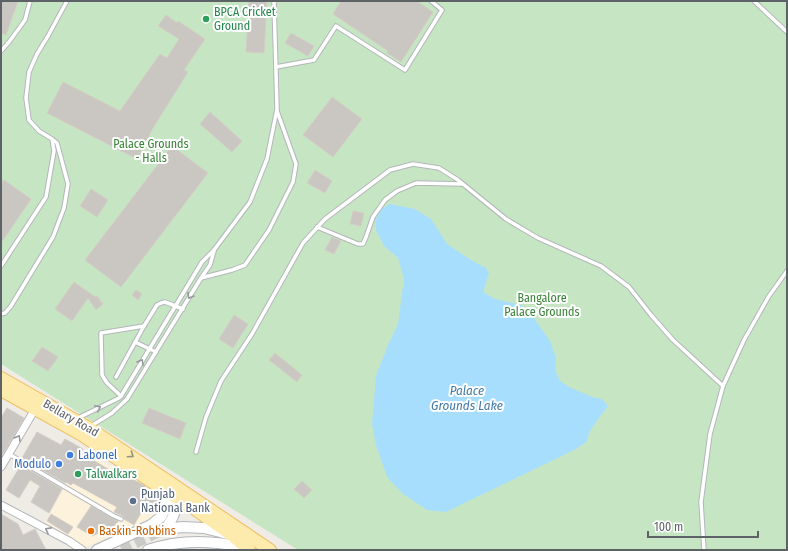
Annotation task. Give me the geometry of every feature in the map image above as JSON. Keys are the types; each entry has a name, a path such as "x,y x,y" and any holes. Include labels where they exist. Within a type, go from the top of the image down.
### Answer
{"main road":[{"name":"Bellary Road","path":"1,378 89,428 266,547"},
{"name":"Bellary Road","path":"1,390 82,435 168,493 196,509 232,535 248,549"},
{"path":"168,493 175,506 169,525 165,529 183,527 204,528 232,535 266,547"},
{"path":"97,550 151,525 161,517 165,509 168,493"},
{"path":"148,550 160,546 195,541 214,546 226,544 248,549"}],"street":[{"path":"1,467 35,409"},
{"path":"1,505 69,541 82,550"}],"lane":[{"path":"1,51 25,20 30,1"},
{"path":"1,314 5,313 11,306 53,237 64,208 68,184 57,144 29,120 26,98 29,72 36,54 48,36 67,1"},
{"path":"75,420 80,416 121,396 202,262 214,250 250,202 267,159 277,110 274,1"},
{"path":"276,66 314,60 336,26 405,70 442,10 431,1"},
{"path":"754,1 787,32"},
{"path":"201,278 245,265 269,230 293,182 296,164 277,110"},
{"path":"1,266 46,197 54,151 52,139"},
{"path":"196,452 206,417 221,382 252,334 303,243 325,219 390,170 413,164 439,168 463,184 506,219 538,238 601,266 629,287 673,340 723,386"},
{"path":"317,227 358,244 363,244 373,217 385,200 397,191 416,183 463,184"},
{"path":"89,428 112,413 127,400 210,265 214,250"},
{"path":"704,550 701,502 710,434 723,386 744,340 769,296 787,271"},
{"path":"116,376 157,305 165,302 183,309"},
{"path":"121,396 107,383 102,375 101,333 144,326"},
{"path":"135,342 156,352"},
{"path":"9,454 122,519"}],"shaded area":[{"path":"85,452 153,489 165,498 164,504 156,516 86,547 45,522"}],"green space":[{"name":"Bangalore Palace Grounds","path":"1,1 787,1 787,550 298,550 1,364"}],"water":[{"name":"Palace Grounds Lake","path":"390,204 415,209 431,219 447,244 486,268 489,273 483,292 495,299 521,305 531,314 550,341 556,358 555,370 560,381 569,387 592,397 602,399 608,406 590,431 586,442 576,449 446,512 427,510 403,494 387,477 376,445 372,424 376,376 398,324 404,279 398,258 384,246 376,230 375,221 381,209"}],"building":[{"path":"1,1 18,1 6,35 1,33"},
{"path":"249,1 267,1 264,53 246,52"},
{"path":"341,1 417,1 433,12 401,62 387,53 388,51 333,14"},
{"path":"166,15 205,39 184,70 188,72 153,128 137,159 47,113 63,82 120,111 160,54 167,58 179,39 158,26"},
{"path":"291,33 314,46 308,56 285,43"},
{"path":"332,97 362,119 333,157 303,135"},
{"path":"210,112 242,141 232,152 200,124"},
{"path":"172,146 208,173 121,287 85,260"},
{"path":"315,170 332,181 325,193 307,183"},
{"path":"4,180 31,199 1,243 1,184"},
{"path":"91,189 108,200 97,217 80,206"},
{"path":"353,211 364,213 361,226 350,224"},
{"path":"332,237 341,241 334,254 325,250"},
{"path":"74,282 95,297 97,296 103,304 96,310 88,298 72,321 55,309"},
{"path":"136,290 142,294 138,300 132,295"},
{"path":"234,315 248,324 233,348 219,339"},
{"path":"42,347 58,357 48,371 32,361"},
{"path":"275,353 302,375 297,382 269,360"},
{"path":"7,408 24,418 1,457 1,418"},
{"path":"149,408 186,423 180,439 142,423"},
{"path":"37,432 61,445 65,439 83,449 81,453 113,472 114,470 145,486 159,496 160,500 157,506 148,501 134,525 124,519 123,516 114,512 117,507 73,483 71,485 66,482 65,483 22,458"},
{"path":"21,465 62,489 49,513 31,502 40,486 30,480 19,498 6,490"},
{"path":"302,481 312,490 304,498 294,489"},
{"path":"91,506 118,521 116,525 92,536 77,527"},
{"path":"1,514 18,524 23,535 35,529 46,550 1,550"},
{"path":"51,514 73,527 68,534 47,521"}],"tunnel":[{"path":"122,550 165,529"}],"place":[{"name":"BPCA Cricket Ground","path":"206,19"},
{"name":"Labonel","path":"70,455"},
{"name":"Modulo","path":"59,464"},
{"name":"Talwalkars","path":"78,474"},
{"name":"Punjab National Bank","path":"133,501"},
{"name":"Baskin-Robbins","path":"91,531"}],"park label":[{"name":"Palace Grounds - Halls","path":"151,151"}]}
